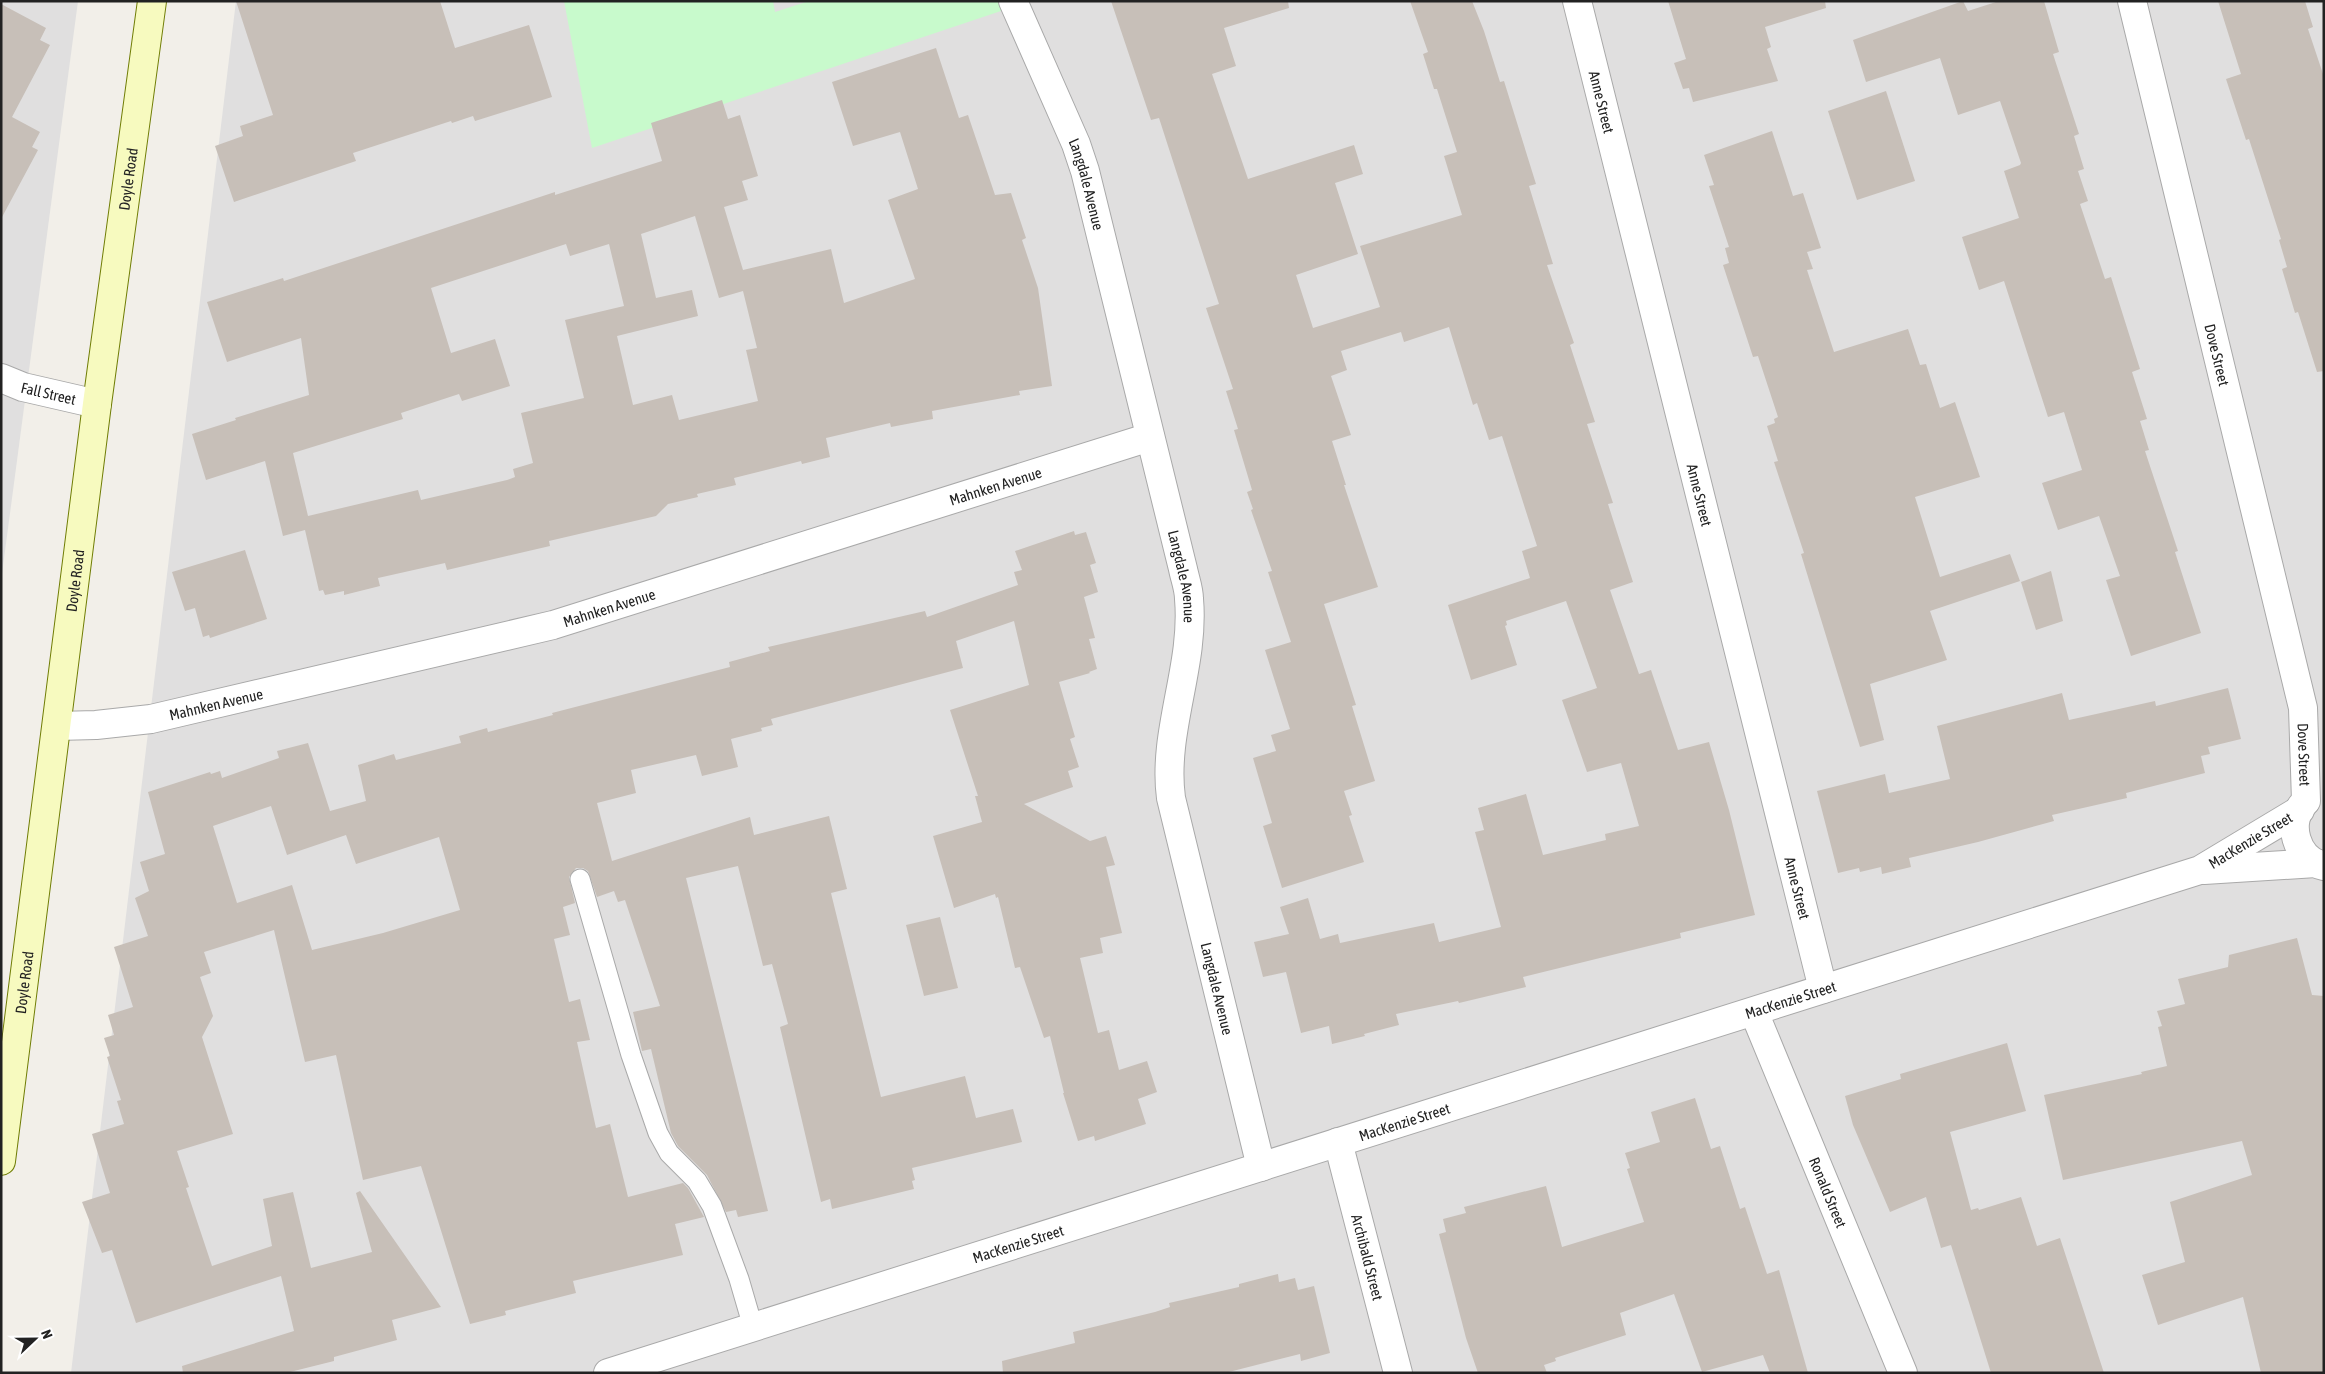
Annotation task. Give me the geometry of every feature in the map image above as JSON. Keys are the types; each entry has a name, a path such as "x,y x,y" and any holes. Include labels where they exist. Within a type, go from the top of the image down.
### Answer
{"street":[{"name":"Doyle Road","path":"1,1161 8,1047 57,726 97,404 152,1"},
{"name":"Langdale Avenue","path":"1013,1 1022,27 1076,144 1085,170 1189,599 1189,631 1168,774 1171,798 1261,1167"},
{"name":"Anne Street","path":"1577,1 1822,989"},
{"name":"Dove Street","path":"2132,1 2303,708 2310,801 2296,819 2295,833 2299,847 2308,858 2322,865"},
{"name":"Fall Street","path":"1,378 23,386 97,404"},
{"name":"Mahnken Avenue","path":"57,726 96,725 151,719 553,625 1150,438"},
{"name":"Dove Street","path":"2303,708 2324,747"},
{"name":"MacKenzie Street","path":"608,1373 2200,870 2310,801"},
{"name":"MacKenzie Street","path":"2200,870 2322,865"},
{"name":"Ronald Street","path":"1754,1012 1903,1373"},
{"name":"Archibald Street","path":"1338,1142 1398,1373"}],"lane":[{"path":"580,879 631,1055 658,1133 669,1153 697,1181 712,1206 739,1279 753,1327"}],"shaded area":[{"path":"1,1 78,1 1,581"},
{"path":"236,1 2324,1 2324,1373 71,1373"}],"green space":[{"path":"564,1 773,1 775,12 809,1 999,1 1001,11 592,148"}],"building":[{"path":"236,1 440,1 455,48 529,25 552,97 475,121 473,116 452,123 451,121 353,153 356,161 234,202 215,146 243,136 240,126 273,115"},
{"path":"1111,1 1288,1 1289,8 1224,28 1236,66 1212,74 1248,179 1354,145 1363,174 1335,183 1358,254 1296,275 1313,328 1380,307 1360,246 1462,215 1444,156 1457,152 1437,89 1434,89 1423,54 1428,52 1410,1 1472,1 1484,31 1500,82 1504,81 1536,184 1529,186 1553,264 1547,265 1574,343 1570,345 1595,422 1587,424 1613,503 1608,504 1633,582 1610,590 1639,674 1651,670 1678,750 1709,742 1729,810 1755,915 1680,933 1681,938 1523,977 1526,987 1459,1003 1458,1001 1396,1014 1399,1025 1364,1034 1365,1036 1332,1044 1329,1026 1301,1033 1286,972 1263,977 1254,942 1289,934 1280,907 1308,898 1320,939 1338,934 1340,943 1434,923 1439,942 1501,927 1475,832 1484,830 1478,808 1526,794 1543,855 1606,840 1605,834 1639,826 1621,763 1587,772 1562,700 1597,688 1566,601 1506,621 1507,625 1505,626 1517,665 1471,680 1448,605 1530,578 1522,551 1537,546 1502,436 1489,440 1477,403 1473,405 1449,327 1404,342 1401,332 1341,351 1347,370 1331,376 1351,435 1332,441 1346,485 1344,485 1378,587 1324,604 1356,705 1352,706 1375,781 1344,791 1352,815 1349,816 1364,862 1282,888 1263,826 1272,823 1253,758 1276,751 1271,735 1290,729 1265,650 1291,642 1268,572 1272,571 1251,510 1253,509 1247,492 1252,490 1234,430 1238,429 1226,391 1233,389 1206,308 1219,304 1159,118 1151,120"},
{"path":"1668,1 1825,1 1826,8 1765,27 1771,47 1767,49 1778,81 1693,102 1689,88 1683,89 1674,63 1686,59"},
{"path":"1963,1 1968,11 1999,1 2044,1 2059,52 2053,54 2079,134 2074,136 2084,169 2078,171 2088,201 2080,204 2105,279 2111,277 2140,369 2132,372 2147,419 2140,421 2149,450 2145,451 2178,551 2175,552 2201,633 2131,656 2106,580 2120,576 2099,516 2058,530 2042,483 2082,470 2064,412 2048,417 2004,281 1979,290 1962,237 2019,218 2004,171 2021,163 2000,101 1958,115 1940,58 1866,82 1853,40"},
{"path":"2218,1 2305,1 2313,27 2308,29 2324,77 2324,371 2317,372 2298,312 2295,313 2282,269 2287,267 2279,240 2281,239 2249,139 2246,140 2226,79 2241,74"},
{"path":"1,4 46,28 40,40 50,45 12,117 40,132 32,147 38,150 1,219"},
{"path":"936,48 959,118 968,115 995,195 1011,193 1026,238 1022,240 1038,288 1052,386 1019,391 1020,395 932,411 933,419 891,427 890,423 826,438 830,457 802,464 801,461 734,478 736,485 697,494 698,497 668,504 656,516 549,541 550,546 447,570 445,563 378,578 380,586 344,595 344,591 325,595 323,590 319,591 305,530 283,536 265,461 206,480 192,434 236,420 235,418 309,395 301,338 227,362 207,302 283,278 284,281 555,192 555,195 662,161 651,123 722,100 728,119 740,115 758,176 742,181 748,200 724,207 743,270 831,249 844,303 915,279 888,200 918,189 900,132 853,146 832,82","holes":["695,216 719,298 743,291 757,348 746,350 758,401 679,420 672,395 633,405 617,336 698,316 692,290 656,298 641,234","566,244 570,256 609,244 624,306 565,320 584,398 521,413 533,463 513,469 515,477 507,480 421,500 418,490 308,516 293,453 403,419 401,413 459,394 462,401 510,386 495,339 451,353 431,288"]},
{"path":"1886,91 1915,181 1857,200 1828,111"},
{"path":"1772,131 1793,196 1803,193 1821,248 1807,252 1813,269 1807,270 1834,352 1908,329 1920,365 1926,364 1940,408 1955,402 1980,477 1915,497 1940,577 2010,554 2020,581 1930,611 1947,660 1870,684 1884,740 1860,747 1801,554 1804,553 1774,462 1778,461 1767,426 1775,423 1774,419 1778,417 1758,356 1753,357 1723,265 1729,263 1725,248 1729,247 1709,186 1714,185 1704,155"},
{"path":"1074,531 1075,535 1086,532 1096,563 1090,565 1098,592 1084,597 1095,638 1089,639 1097,669 1090,673 1059,682 1075,737 1070,739 1079,767 1068,771 1073,787 1024,804 1090,841 1106,836 1115,865 1106,867 1122,933 1100,938 1103,953 1080,958 1098,1033 1109,1030 1119,1070 1147,1061 1157,1092 1138,1099 1146,1124 1095,1141 1094,1136 1078,1141 1063,1093 1050,1036 1044,1038 1020,967 1015,968 998,897 996,898 995,894 954,908 933,836 982,822 975,796 978,796 950,710 1029,685 1014,621 956,641 963,668 771,719 773,725 761,728 762,731 731,739 738,767 702,776 696,755 631,770 636,793 597,803 612,861 750,817 754,835 829,816 847,889 831,893 881,1097 965,1076 976,1118 1013,1109 1022,1142 912,1168 915,1180 912,1181 914,1189 832,1209 830,1199 821,1202 780,1027 788,1024 772,964 763,966 738,866 686,878 768,1211 738,1217 736,1210 726,1212 707,1175 678,1146 671,1133 651,1049 642,1051 633,1012 660,1006 625,900 618,902 614,891 597,897 588,871 583,868 576,868 569,877 575,903 563,907 570,935 554,939 569,1002 580,999 590,1040 577,1042 596,1128 610,1124 628,1197 683,1183 688,1188 704,1217 675,1224 683,1255 573,1281 576,1293 505,1311 506,1315 470,1324 421,1166 363,1180 336,1055 305,1062 274,930 204,952 211,973 200,977 213,1016 202,1037 233,1134 177,1151 189,1187 186,1188 212,1266 272,1246 263,1199 293,1192 311,1268 372,1252 356,1193 360,1191 441,1307 392,1320 397,1340 334,1357 334,1361 286,1373 183,1373 182,1366 294,1331 281,1276 136,1323 112,1250 102,1253 82,1202 110,1193 92,1134 124,1124 117,1101 121,1100 107,1057 110,1056 104,1038 114,1035 108,1015 133,1007 114,947 148,936 135,898 149,891 140,862 165,854 148,792 210,772 211,774 220,771 222,778 279,758 277,751 308,743 330,811 366,801 358,765 394,754 396,760 461,743 459,736 487,728 488,732 553,715 552,713 730,667 729,662 770,651 768,647 925,611 927,617 1018,585 1014,572 1022,570 1015,551","holes":["271,806 287,855 346,835 356,864 439,837 460,910 383,933 312,950 292,885 237,903 213,826"]},
{"path":"245,550 267,619 210,638 209,635 203,637 195,608 185,611 172,572"},
{"path":"2051,571 2063,621 2036,630 2021,582"},
{"path":"2228,688 2241,739 2208,747 2210,754 2201,756 2205,773 2126,793 2127,798 2052,815 2054,821 1978,842 1909,858 1911,867 1882,874 1881,867 1860,872 1859,868 1838,873 1817,791 1885,774 1889,793 1950,779 1937,726 2062,693 2069,720 2155,701 2156,706"},
{"path":"940,917 958,988 924,996 906,925"},
{"path":"2297,938 2312,995 2324,996 2324,1373 2261,1373 2243,1297 2158,1325 2142,1275 2185,1262 2170,1202 2252,1175 2242,1141 2063,1180 2044,1095 2142,1074 2141,1072 2167,1066 2158,1027 2162,1026 2157,1011 2185,1004 2178,979 2228,967 2229,955"},
{"path":"2007,1043 2026,1111 1950,1132 1971,1210 1978,1208 1979,1210 2021,1197 2037,1246 2060,1238 2104,1373 1991,1373 1951,1245 1941,1248 1926,1197 1890,1212 1853,1125 1845,1096 1901,1079 1900,1074"},
{"path":"1695,1098 1711,1149 1720,1146 1740,1209 1745,1207 1767,1274 1779,1270 1808,1373 1770,1373 1763,1355 1702,1372 1674,1294 1620,1313 1626,1335 1555,1358 1556,1361 1544,1365 1547,1373 1478,1373 1466,1338 1439,1234 1446,1232 1443,1219 1466,1213 1464,1207 1546,1186 1562,1247 1644,1222 1627,1169 1630,1168 1625,1153 1660,1142 1651,1112"},
{"path":"1278,1274 1279,1282 1295,1278 1298,1290 1314,1286 1330,1353 1301,1361 1300,1354 1225,1373 1003,1373 1002,1361 1075,1343 1073,1332 1155,1312 1170,1307 1169,1303 1239,1287 1239,1284"}]}
